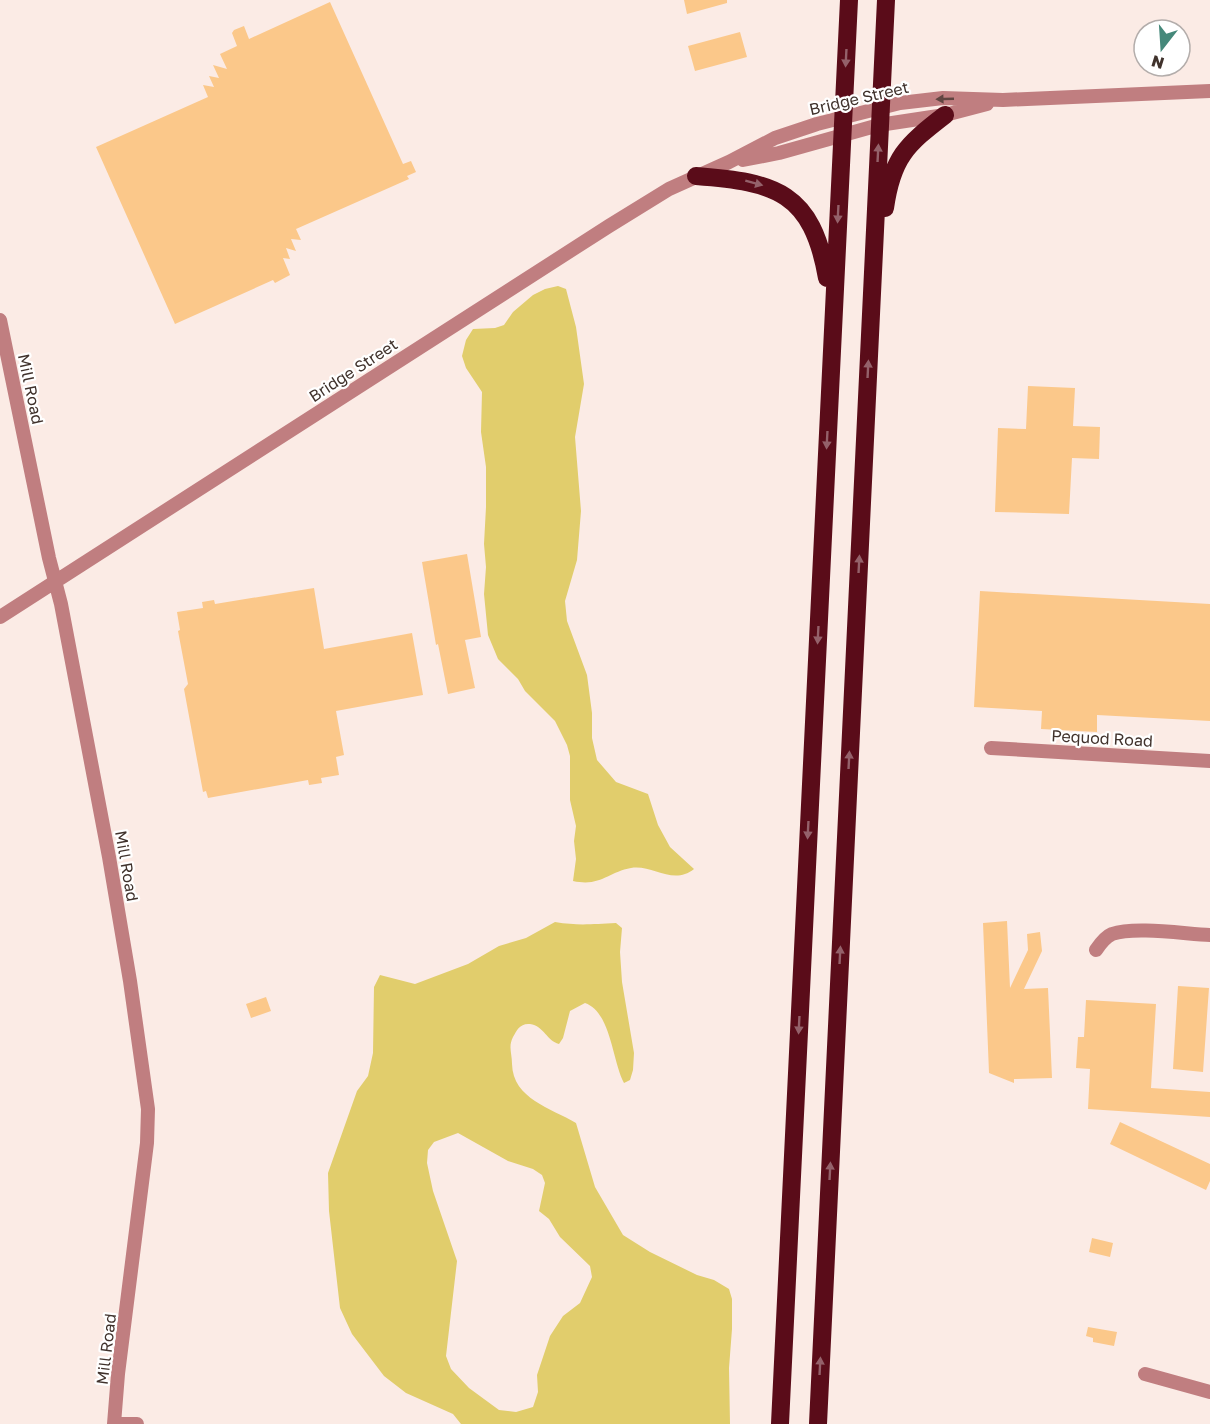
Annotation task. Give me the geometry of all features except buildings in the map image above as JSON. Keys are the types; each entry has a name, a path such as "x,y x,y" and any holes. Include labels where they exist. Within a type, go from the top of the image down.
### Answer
{"highway":[{"path":"780,1424 849,0"},
{"path":"818,1424 886,0"},
{"path":"870,320 891,176 906,150 920,135 945,115"},
{"path":"696,176 762,184 786,197 797,207 812,224 821,245 833,310"}],"street":[{"name":"Bridge Street","path":"0,617 609,226 669,189 775,138 843,126 943,98 1003,100 1210,91"},
{"name":"Bridge Street","path":"879,117 945,115 1003,100"},
{"name":"Mill Road","path":"0,320 49,558 56,581 109,857 148,1109 147,1143 118,1374 116,1424"},
{"name":"Pequod Road","path":"991,748 1210,761"},
{"path":"1096,950 1103,940 1111,935 1128,931 1210,935"},
{"path":"1145,1374 1210,1392"},
{"path":"116,1424 137,1424"}],"shaded area":[{"path":"558,286 566,289 576,327 584,384 575,437 581,511 577,560 565,601 567,621 587,675 592,713 592,738 597,760 616,782 648,794 658,825 670,847 694,869 686,874 670,875 647,869 631,868 598,881 573,881 576,826 570,800 570,756 567,745 555,721 498,659 488,635 484,594 486,467 481,432 482,392 466,368 462,356 466,340 473,329 495,328 504,325 513,312 533,295"},
{"path":"555,922 616,923 622,928 620,952 622,982 634,1053 630,1080 624,1083 606,1026 594,1008 585,1003 570,1011 563,1038 559,1044 551,1040 535,1025 527,1024 519,1027 511,1044 514,1076 519,1086 535,1101 576,1123 595,1187 623,1235 650,1252 729,1289 732,1299 729,1368 730,1424 461,1424 453,1414 406,1393 384,1376 352,1334 340,1308 329,1211 328,1173 357,1091 368,1076 373,1053 374,987 380,975 415,984 468,964 499,946 526,938","holes":["458,1133 508,1161 533,1169 542,1175 545,1183 539,1211 549,1219 560,1237 590,1266 592,1277 580,1303 563,1316 550,1336 537,1375 538,1392 533,1407 516,1412 499,1410 469,1388 451,1369 446,1356 457,1261 433,1191 427,1163 428,1150 434,1142"]}]}
